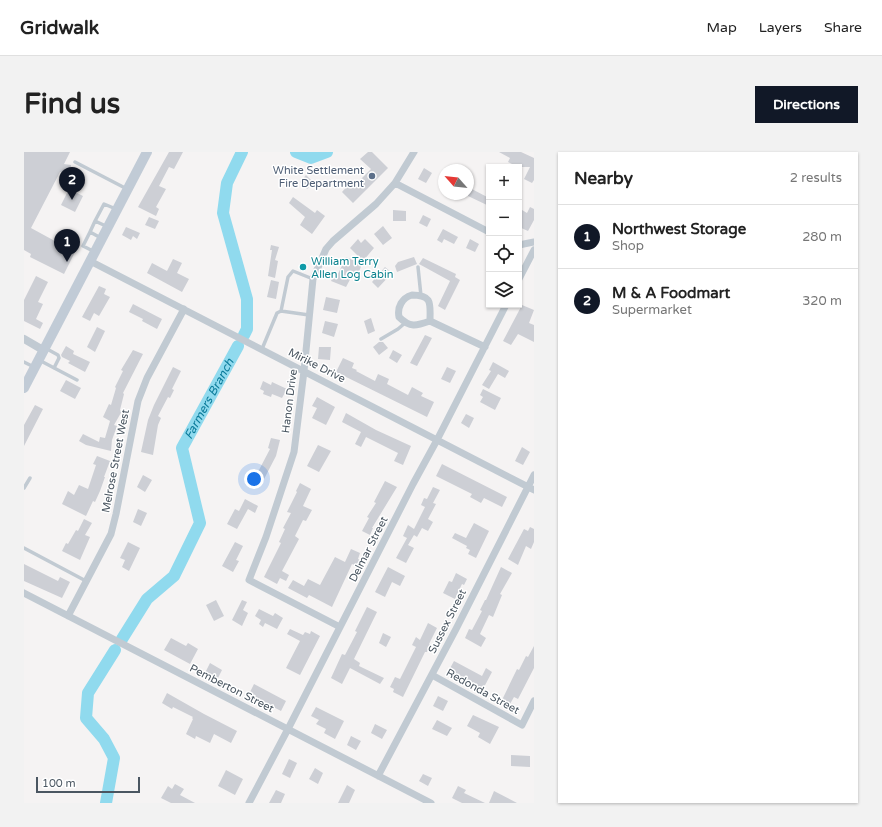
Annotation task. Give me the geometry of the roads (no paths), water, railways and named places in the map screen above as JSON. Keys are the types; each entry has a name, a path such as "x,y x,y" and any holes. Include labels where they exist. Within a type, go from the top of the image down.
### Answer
{"main road":[{"path":"24,388 147,152"}],"street":[{"name":"Hanon Drive","path":"340,627 249,580 266,537 294,452 313,279 326,249 333,241 376,204 395,183 414,152"},
{"path":"395,183 486,230"},
{"path":"522,244 534,242"},
{"path":"522,273 534,250"},
{"name":"Mirike Drive","path":"93,256 184,309 531,489"},
{"path":"430,321 430,304 425,297 412,295 406,297 398,308 399,317 411,326 430,321 485,347"},
{"name":"Delmar Street","path":"249,803 504,308"},
{"name":"Melrose Street West","path":"68,616 111,534 138,401 147,378 184,309"},
{"path":"24,339 44,349"},
{"name":"Sussex Street","path":"378,776 531,489 534,475"},
{"name":"Pemberton Street","path":"24,593 426,802"},
{"name":"Redonda Street","path":"432,675 522,725 534,700"}],"lane":[{"path":"76,162 128,189"},
{"path":"93,256 83,246 104,204 117,210"},
{"path":"96,221 108,227"},
{"path":"90,232 102,238"},
{"path":"418,267 421,296"},
{"path":"262,349 277,313 281,311 288,277 293,271 313,279"},
{"path":"281,311 309,315"},
{"path":"381,339 405,323"},
{"path":"44,349 58,355 54,368"},
{"path":"24,362 37,363 54,368 77,380"},
{"path":"24,488 30,478"},
{"path":"24,548 86,581"}],"waterway":[{"name":"Farmers Branch","path":"242,152 227,183 223,213 247,299 247,329 244,335"},
{"name":"Farmers Branch","path":"296,152 311,158 327,152"},
{"name":"Farmers Branch","path":"122,639 147,599 174,576 200,523 182,448 238,346"},
{"name":"Farmers Branch","path":"106,803 114,758 104,739 86,718 88,693 115,650"}],"place":[{"name":"White Settlement Fire Department","path":"372,176"},
{"name":"M & A Foodmart","path":"72,200"},
{"name":"Northwest Storage","path":"67,262"},
{"name":"William Terry Allen Log Cabin","path":"303,267"}]}
